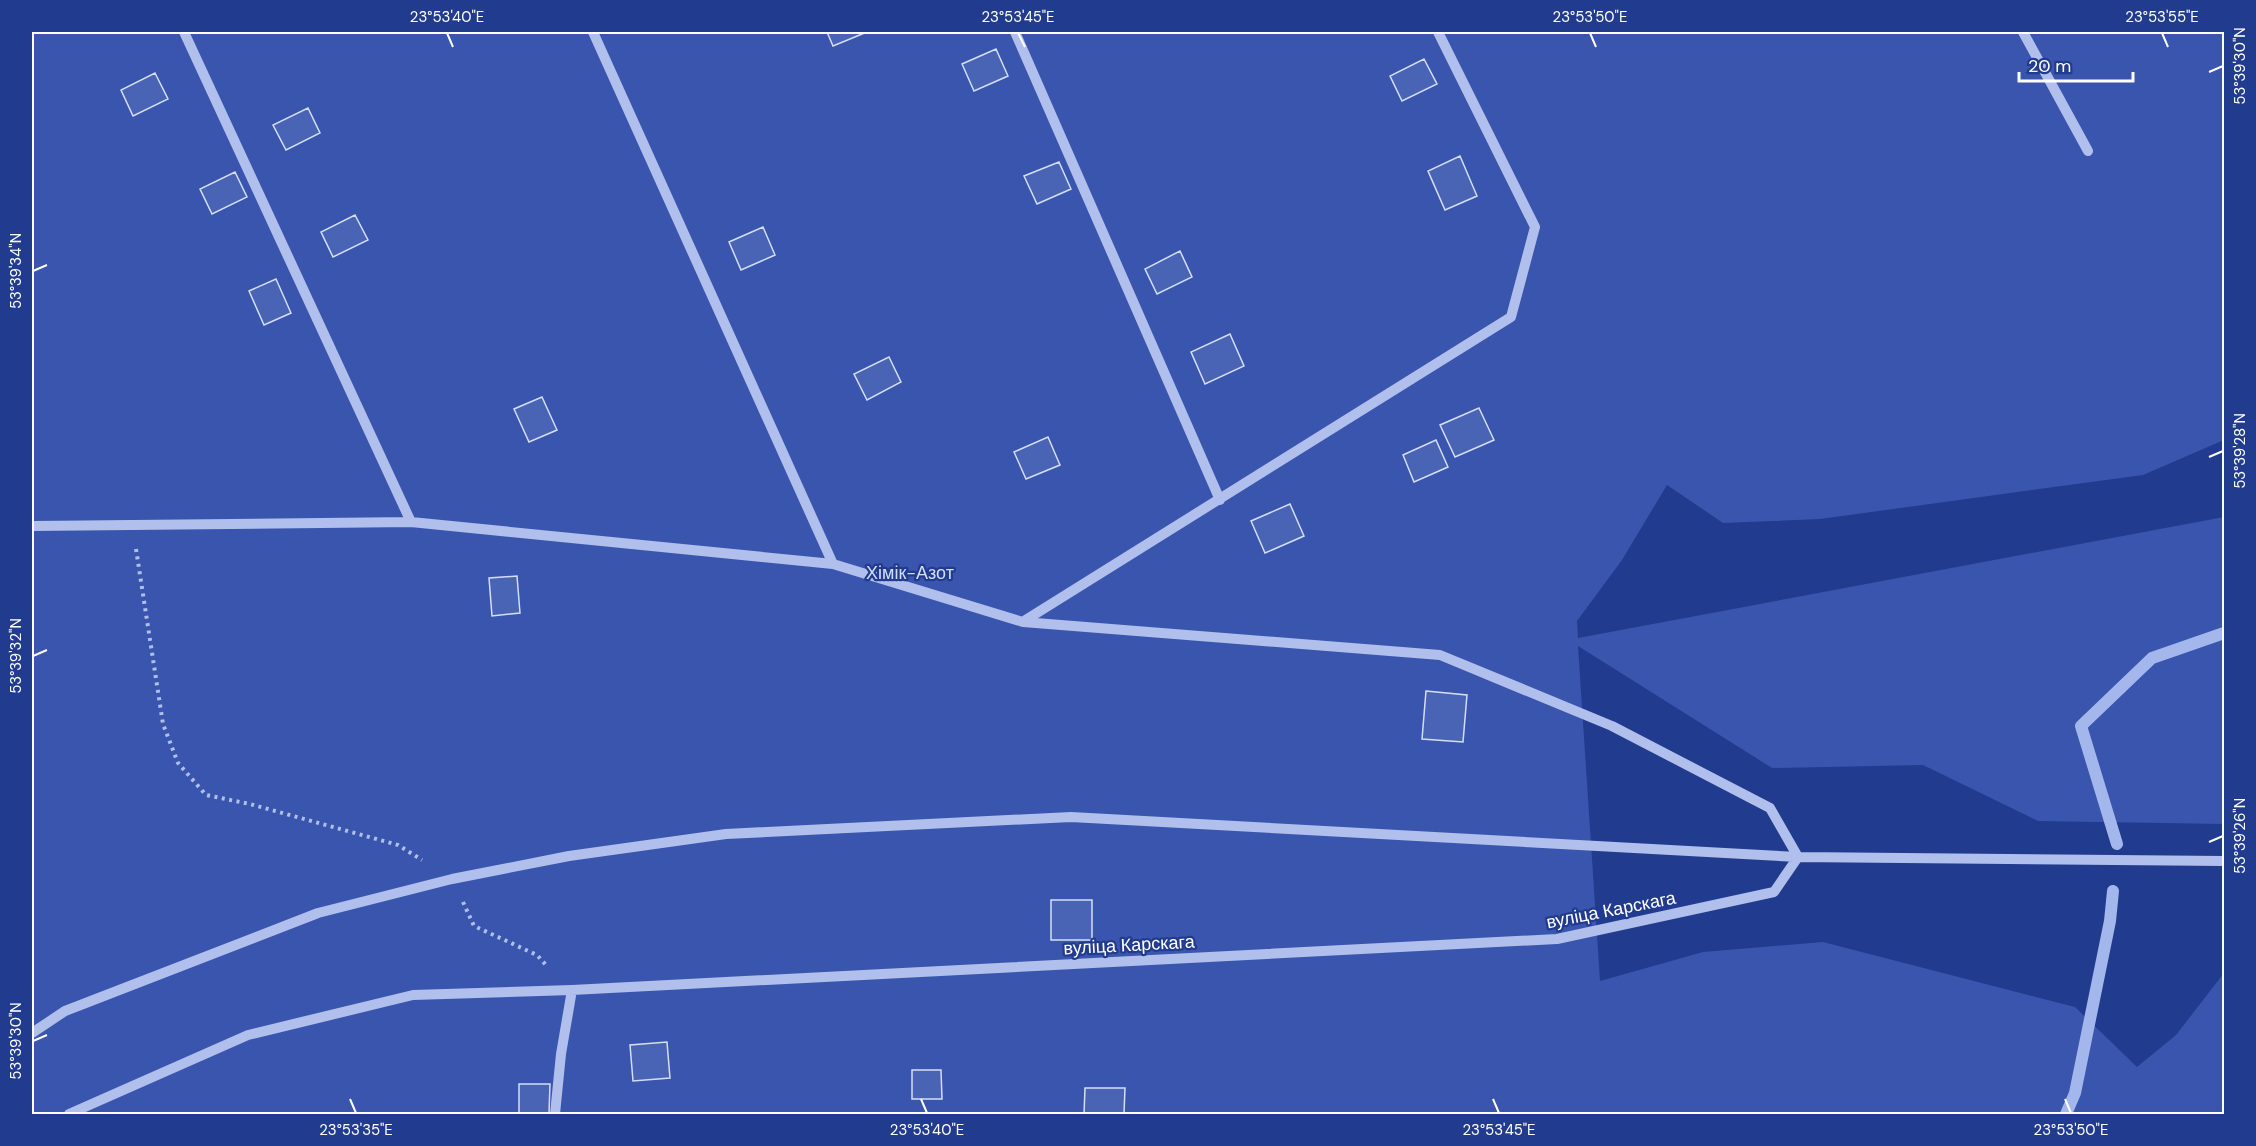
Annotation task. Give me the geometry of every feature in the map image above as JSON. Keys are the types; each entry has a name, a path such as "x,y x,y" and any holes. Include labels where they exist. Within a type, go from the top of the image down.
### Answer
{"street":[{"path":"184,32 411,522"},
{"path":"593,32 833,564"},
{"path":"1015,32 1220,500"},
{"path":"1023,622 1511,316 1535,227 1438,32"},
{"path":"2023,32 2088,151"},
{"path":"32,526 411,522 833,564 1023,622 1440,655 1612,726 1770,808 1798,857"},
{"path":"32,1032 65,1011 318,913 452,879 569,856 726,834 1071,817 1798,857 2224,861"},
{"name":"вуліца Карскага","path":"69,1114 248,1035 413,995 572,990 1557,939 1774,892 1798,857"},
{"path":"555,1114 561,1054 572,990"}],"path":[{"path":"132,525 164,724 178,763 206,795 250,804 398,845"},
{"path":"452,879 474,926 537,955 572,990"}],"green space":[{"name":"Хімік-Азот","path":"32,32 2224,32 2224,440 2143,475 1820,519 1723,523 1667,485 1622,560 1577,621 1578,638 2224,517 2224,824 2038,821 1923,765 1772,768 1578,646 1600,981 1703,952 1823,942 2075,1007 2137,1067 2176,1035 2224,973 2224,1114 32,1114"}],"building":[{"path":"827,32 867,32 833,46"},
{"path":"996,49 1008,76 974,91 962,64"},
{"path":"1424,59 1437,84 1402,101 1390,76"},
{"path":"155,73 168,99 133,116 121,90"},
{"path":"308,108 320,133 286,150 273,125"},
{"path":"1460,156 1477,196 1445,210 1428,171"},
{"path":"1059,162 1071,189 1037,204 1024,176"},
{"path":"235,172 247,197 212,214 200,189"},
{"path":"355,215 368,240 333,257 321,232"},
{"path":"763,227 775,255 741,270 729,242"},
{"path":"1180,251 1192,277 1157,294 1145,269"},
{"path":"276,279 291,313 264,325 249,291"},
{"path":"1230,334 1244,366 1205,384 1191,352"},
{"path":"889,357 901,382 867,400 854,374"},
{"path":"542,397 557,430 529,442 514,409"},
{"path":"1479,408 1494,440 1455,457 1440,425"},
{"path":"1048,437 1060,465 1026,479 1014,452"},
{"path":"1436,440 1448,467 1414,482 1403,455"},
{"path":"1290,504 1304,536 1265,553 1251,521"},
{"path":"517,576 520,613 492,616 489,578"},
{"path":"1426,691 1467,695 1463,742 1422,739"},
{"path":"1051,900 1092,900 1092,940 1051,940"},
{"path":"667,1042 670,1078 633,1081 630,1045"},
{"path":"912,1070 941,1070 942,1099 912,1099"},
{"path":"519,1084 550,1084 549,1114 519,1114"},
{"path":"1085,1088 1125,1088 1124,1114 1084,1114"}],"waterway":[{"path":"2117,844 2081,726 2152,658 2224,633"},
{"path":"2066,1114 2075,1093 2110,921 2113,891"}]}
